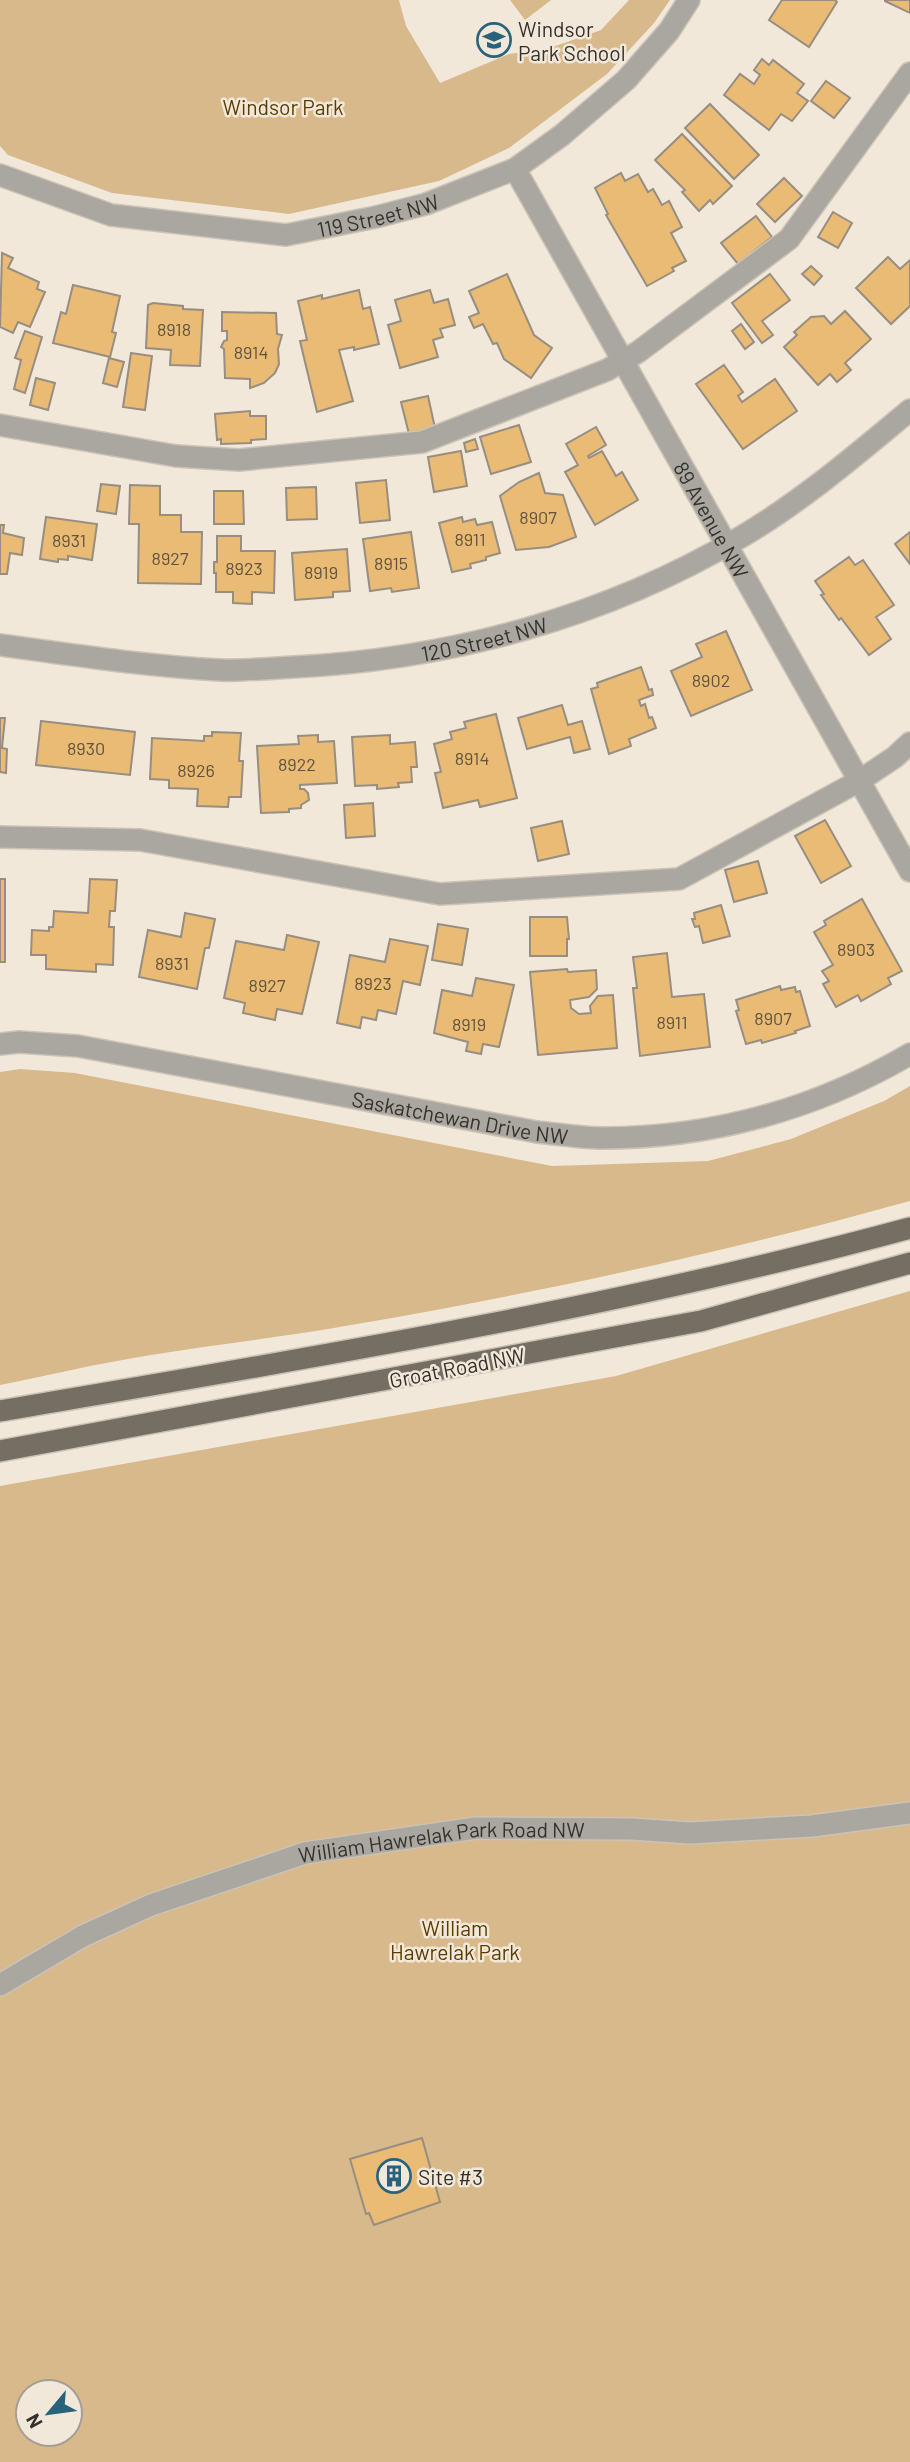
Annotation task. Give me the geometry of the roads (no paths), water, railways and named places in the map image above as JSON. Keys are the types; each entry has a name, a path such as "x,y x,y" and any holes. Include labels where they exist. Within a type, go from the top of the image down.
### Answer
{"main road":[{"name":"Groat Road NW","path":"0,1411 559,1311 699,1281 910,1227"},
{"name":"Groat Road NW","path":"0,1451 701,1321 910,1263"}],"street":[{"name":"119 Street NW","path":"0,175 111,215 286,235 426,204 515,169 562,135 626,80 669,31 689,0"},
{"path":"0,425 176,456 239,460 422,442 607,370 638,352 789,239 910,73"},
{"name":"89 Avenue NW","path":"515,169 621,362 910,871"},
{"name":"120 Street NW","path":"0,645 112,661 223,670 342,664 443,650 537,628 617,598 727,545 846,464 910,410"},
{"path":"0,838 140,840 440,894 679,879 859,781 895,758 910,743"},
{"name":"Saskatchewan Drive NW","path":"0,1044 19,1041 78,1046 537,1132 601,1138 689,1132 754,1120 819,1100 874,1076 910,1055"},
{"name":"William Hawrelak Park Road NW","path":"0,1985 83,1936 150,1905 305,1853 476,1828 632,1829 690,1833 812,1825 910,1813"}],"place":[{"name":"Windsor Park School","path":"494,40"},
{"name":"Site #3","path":"394,2176"}],"park label":[{"name":"Windsor Park","path":"283,106"},
{"name":"William Hawrelak Park","path":"455,1939"}]}
